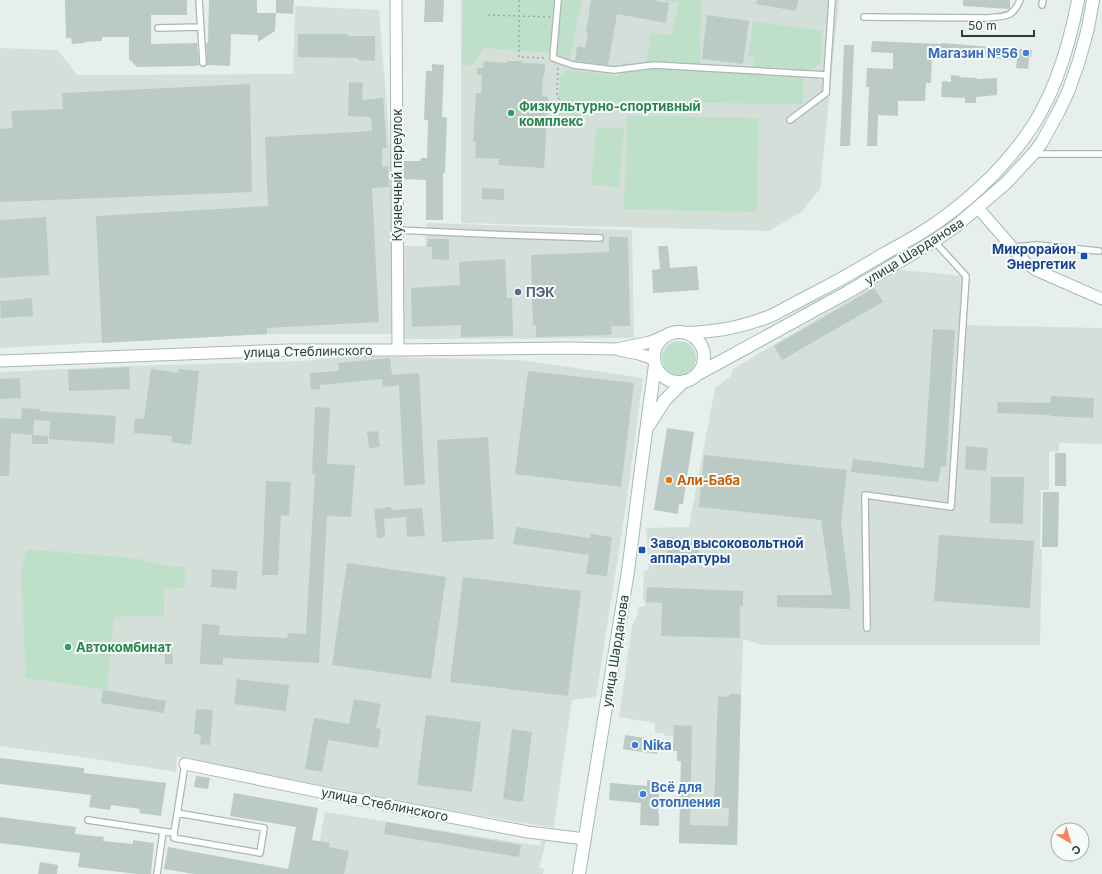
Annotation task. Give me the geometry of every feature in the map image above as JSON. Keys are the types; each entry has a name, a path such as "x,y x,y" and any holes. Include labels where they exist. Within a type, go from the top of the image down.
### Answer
{"main road":[{"name":"улица Шарданова","path":"686,333 724,330 766,318 840,280 925,230 949,214 971,196 995,174 1012,155 1036,120 1054,85 1073,24 1078,0"},
{"name":"улица Шарданова","path":"698,374 848,292 934,241 956,226 1006,183 1042,142 1059,111 1080,61 1093,0"},
{"path":"676,332 686,333 696,339 700,344 704,356 703,363 698,374 689,380 677,382 664,377 659,371 655,362 655,352 657,346 667,336 676,332"},
{"name":"улица Шарданова","path":"579,874 628,571 655,362"},
{"path":"647,427 664,400 684,381"}],"street":[{"name":"Кузнечный переулок","path":"396,0 398,350"},
{"path":"978,208 1026,263 1036,270 1102,300"},
{"path":"617,349 650,342 667,336"},
{"path":"617,349 639,354 655,362"},
{"name":"улица Стеблинского","path":"0,361 289,350 617,349"},
{"name":"улица Стеблинского","path":"186,764 330,794 528,832 585,839"}],"lane":[{"path":"199,0 203,63"},
{"path":"558,0 556,17 556,59 573,65 614,70 654,65 827,75"},
{"path":"790,120 826,94 832,0"},
{"path":"864,16 988,18 1006,16 1014,12 1020,0"},
{"path":"158,28 200,27"},
{"path":"1033,154 1102,154"},
{"path":"397,230 600,238"},
{"path":"867,628 865,495 951,507 966,276 934,241"},
{"path":"1012,247 1037,245 1100,251"},
{"path":"177,813 264,828 260,853 174,838 177,813 186,764"},
{"path":"88,820 174,833"},
{"path":"157,874 163,832"}],"path":[{"path":"519,0 519,57 556,59 557,97 585,125"},
{"path":"488,15 556,17"}],"shaded area":[{"path":"461,0 839,0 820,189 801,212 769,231 461,223"},
{"path":"295,6 379,10 393,184 395,334 267,334 0,348 0,48 58,50 77,75 293,74"},
{"name":"ПЭК","path":"427,223 632,230 634,338 404,339 401,246 425,246"},
{"path":"899,270 966,276 963,325 1102,328 1102,444 1059,443 1059,451 1049,452 1049,490 1041,490 1040,549 1042,549 1040,645 763,645 748,640 743,640 737,845 679,843 681,762 677,761 677,752 682,751 673,751 673,736 665,736 664,733 655,733 655,723 619,717 632,626 638,613 638,607 646,606 643,599 644,572 649,569 646,528 689,527 715,388 731,376 733,369"},
{"name":"Завод высоковольтной аппаратуры","path":"352,356 521,360 643,378 627,499 596,697 572,700 554,828 407,803 177,757 176,772 0,746 0,372 128,366 302,361","holes":["27,549 137,558 169,566 186,567 165,589 164,616 114,617"]},
{"path":"325,812 540,846 541,841 546,841 539,868 544,869 543,874 314,874"}],"green space":[{"path":"463,0 582,0 570,59 550,53 484,48 473,65 462,66"},
{"path":"660,0 701,0 701,70 752,73 755,58 748,56 753,21 822,31 820,64 803,73 803,104 604,102 592,106 588,110 576,131 558,113 560,77 563,73 569,70 619,76 623,63 646,65 651,33 671,35 677,12 678,3"},
{"path":"627,115 759,118 757,212 624,209"},
{"path":"596,127 624,129 619,187 591,185"},
{"path":"676,341 682,341 691,346 695,352 695,364 691,370 682,375 676,375 667,370 662,361 662,355 667,346"},
{"name":"Автокомбинат","path":"27,549 137,558 169,566 186,567 185,588 165,589 164,616 114,617 107,690 26,678 21,577"}],"building":[{"path":"65,0 187,0 187,15 151,15 151,44 197,43 199,65 137,67 129,59 129,37 102,37 102,41 72,44 71,38 66,38"},
{"path":"209,0 257,0 257,13 276,13 275,31 258,42 258,35 231,34 230,66 206,65"},
{"path":"276,0 294,0 293,14 276,13"},
{"path":"425,0 444,0 443,22 424,22"},
{"path":"591,0 652,0 669,3 666,23 617,14 608,65 575,61 577,46 585,48"},
{"path":"757,0 798,0 796,11 756,4"},
{"path":"963,0 1010,0 1010,9 963,6"},
{"path":"707,15 749,21 743,64 702,59"},
{"path":"298,34 348,34 348,36 375,36 375,61 358,60 358,58 298,57"},
{"path":"872,41 941,43 1032,50 1031,57 1029,57 1028,69 1016,68 1017,60 933,53 931,83 926,83 925,101 898,101 898,116 878,115 877,146 867,146 869,87 866,87 867,68 893,69 893,53 871,52"},
{"path":"844,45 854,45 850,146 840,146"},
{"path":"484,61 507,63 507,61 522,61 522,63 545,64 542,96 548,97 544,168 498,165 499,159 475,158 476,142 473,142 476,93 481,93 482,75 477,75 477,68 483,68"},
{"path":"432,64 444,65 442,117 447,118 445,173 443,173 443,220 426,220 426,180 404,179 404,161 420,161 421,158 427,158 428,120 424,120 426,71 432,71"},
{"path":"951,75 977,79 997,78 997,95 976,97 976,103 965,103 965,98 941,97 942,81 951,82"},
{"path":"349,82 363,83 362,100 383,98 387,148 382,148 382,167 388,166 389,187 372,188 379,322 267,328 267,334 102,343 96,216 268,206 265,137 372,131 371,117 348,116"},
{"path":"250,84 252,192 0,202 0,129 13,128 11,111 63,109 62,93"},
{"path":"482,188 504,189 504,200 482,199"},
{"path":"46,217 49,275 0,278 0,220"},
{"path":"609,237 628,237 630,326 611,326 612,335 536,337 536,325 533,325 531,255 609,252"},
{"path":"428,239 449,239 449,260 432,259 432,247 427,247"},
{"path":"658,246 668,246 670,268 697,266 699,290 653,293 652,270 660,269"},
{"path":"505,259 507,298 512,298 513,336 461,337 461,325 412,327 411,288 460,285 459,262"},
{"path":"874,288 883,302 782,360 774,346"},
{"path":"32,298 33,316 1,318 0,301"},
{"path":"933,329 955,330 946,466 941,466 938,482 851,472 853,459 924,468"},
{"path":"390,358 392,375 419,373 425,484 404,486 399,385 383,387 382,379 320,385 320,389 311,390 310,373 339,371 338,363"},
{"path":"129,367 130,389 69,391 68,370"},
{"path":"151,369 179,373 179,369 199,371 191,445 171,442 172,436 134,433 135,418 144,419"},
{"path":"528,371 634,383 621,487 515,474"},
{"path":"20,378 21,398 0,399 0,379"},
{"path":"1051,396 1094,398 1093,418 997,413 998,402 1050,403"},
{"path":"315,407 330,408 327,464 355,465 351,517 327,516 319,663 223,658 223,665 200,664 202,624 220,625 219,635 287,638 288,633 306,634 315,474 312,474"},
{"path":"22,408 40,409 40,411 116,416 114,444 49,439 50,421 34,420 33,435 11,433 9,476 0,476 0,418 21,419"},
{"path":"667,428 694,432 683,504 679,504 678,514 654,510"},
{"path":"378,431 380,447 369,448 367,432"},
{"path":"32,435 48,436 48,444 32,444"},
{"path":"488,437 494,539 442,542 437,440"},
{"path":"966,446 988,448 986,471 965,469"},
{"path":"1055,453 1066,453 1066,486 1055,486"},
{"path":"704,455 847,470 841,522 850,597 850,609 777,607 777,595 832,595 821,520 699,507"},
{"path":"991,477 1024,477 1023,524 990,523"},
{"path":"266,481 291,482 289,516 281,515 278,575 262,575"},
{"path":"1043,492 1059,492 1058,547 1042,547"},
{"path":"391,507 391,510 422,508 425,536 407,537 406,517 384,519 385,537 377,538 374,509"},
{"path":"516,527 590,538 591,534 612,537 607,576 586,574 589,555 513,544"},
{"path":"939,535 1034,541 1030,608 934,601"},
{"path":"668,537 700,540 698,558 666,556"},
{"path":"347,563 446,577 431,679 332,665"},
{"path":"212,569 238,571 236,589 211,587"},
{"path":"463,577 581,591 568,696 450,682"},
{"path":"647,587 743,591 743,606 740,606 740,638 661,636 662,603 646,602"},
{"path":"172,647 173,664 165,664 164,648"},
{"path":"237,679 289,685 286,711 234,704"},
{"path":"103,690 166,701 164,713 101,703"},
{"path":"729,694 741,694 737,845 679,843 681,761 677,761 677,751 673,751 674,725 692,726 690,825 728,826 729,808 714,808 718,696 729,697"},
{"path":"354,699 381,704 376,728 381,729 378,748 328,740 322,772 305,769 314,718 349,724"},
{"path":"196,709 213,710 210,745 200,744 201,735 194,734"},
{"path":"426,715 481,722 472,792 417,785"},
{"path":"512,729 532,732 523,802 503,799"},
{"path":"625,735 659,740 657,754 623,749"},
{"path":"0,758 84,768 84,773 166,783 161,816 139,813 140,809 111,805 110,810 89,807 91,795 0,784"},
{"path":"196,776 210,778 208,789 194,787"},
{"path":"647,780 660,781 658,814 659,826 640,825 641,803 609,800 610,783 647,786"},
{"path":"234,793 318,808 312,840 330,843 329,847 349,851 344,874 194,874 164,869 168,847 288,869 296,827 230,816"},
{"path":"0,817 76,827 75,834 104,837 103,841 133,844 133,840 154,843 151,874 137,874 78,867 80,853 0,843"},
{"path":"386,822 521,845 519,857 384,834"},
{"path":"40,862 58,865 57,874 38,874"}],"place":[{"name":"Магазин №56","path":"1026,53"},
{"name":"Физкультурно-спортивный комплекс","path":"511,113"},
{"name":"Микрорайон Энергетик","path":"1084,256"},
{"name":"ПЭК","path":"518,292"},
{"name":"Али-Баба","path":"669,480"},
{"name":"Завод высоковольтной аппаратуры","path":"642,550"},
{"name":"Автокомбинат","path":"68,647"},
{"name":"Nika","path":"635,745"},
{"name":"Всё для отопления","path":"643,794"}]}
